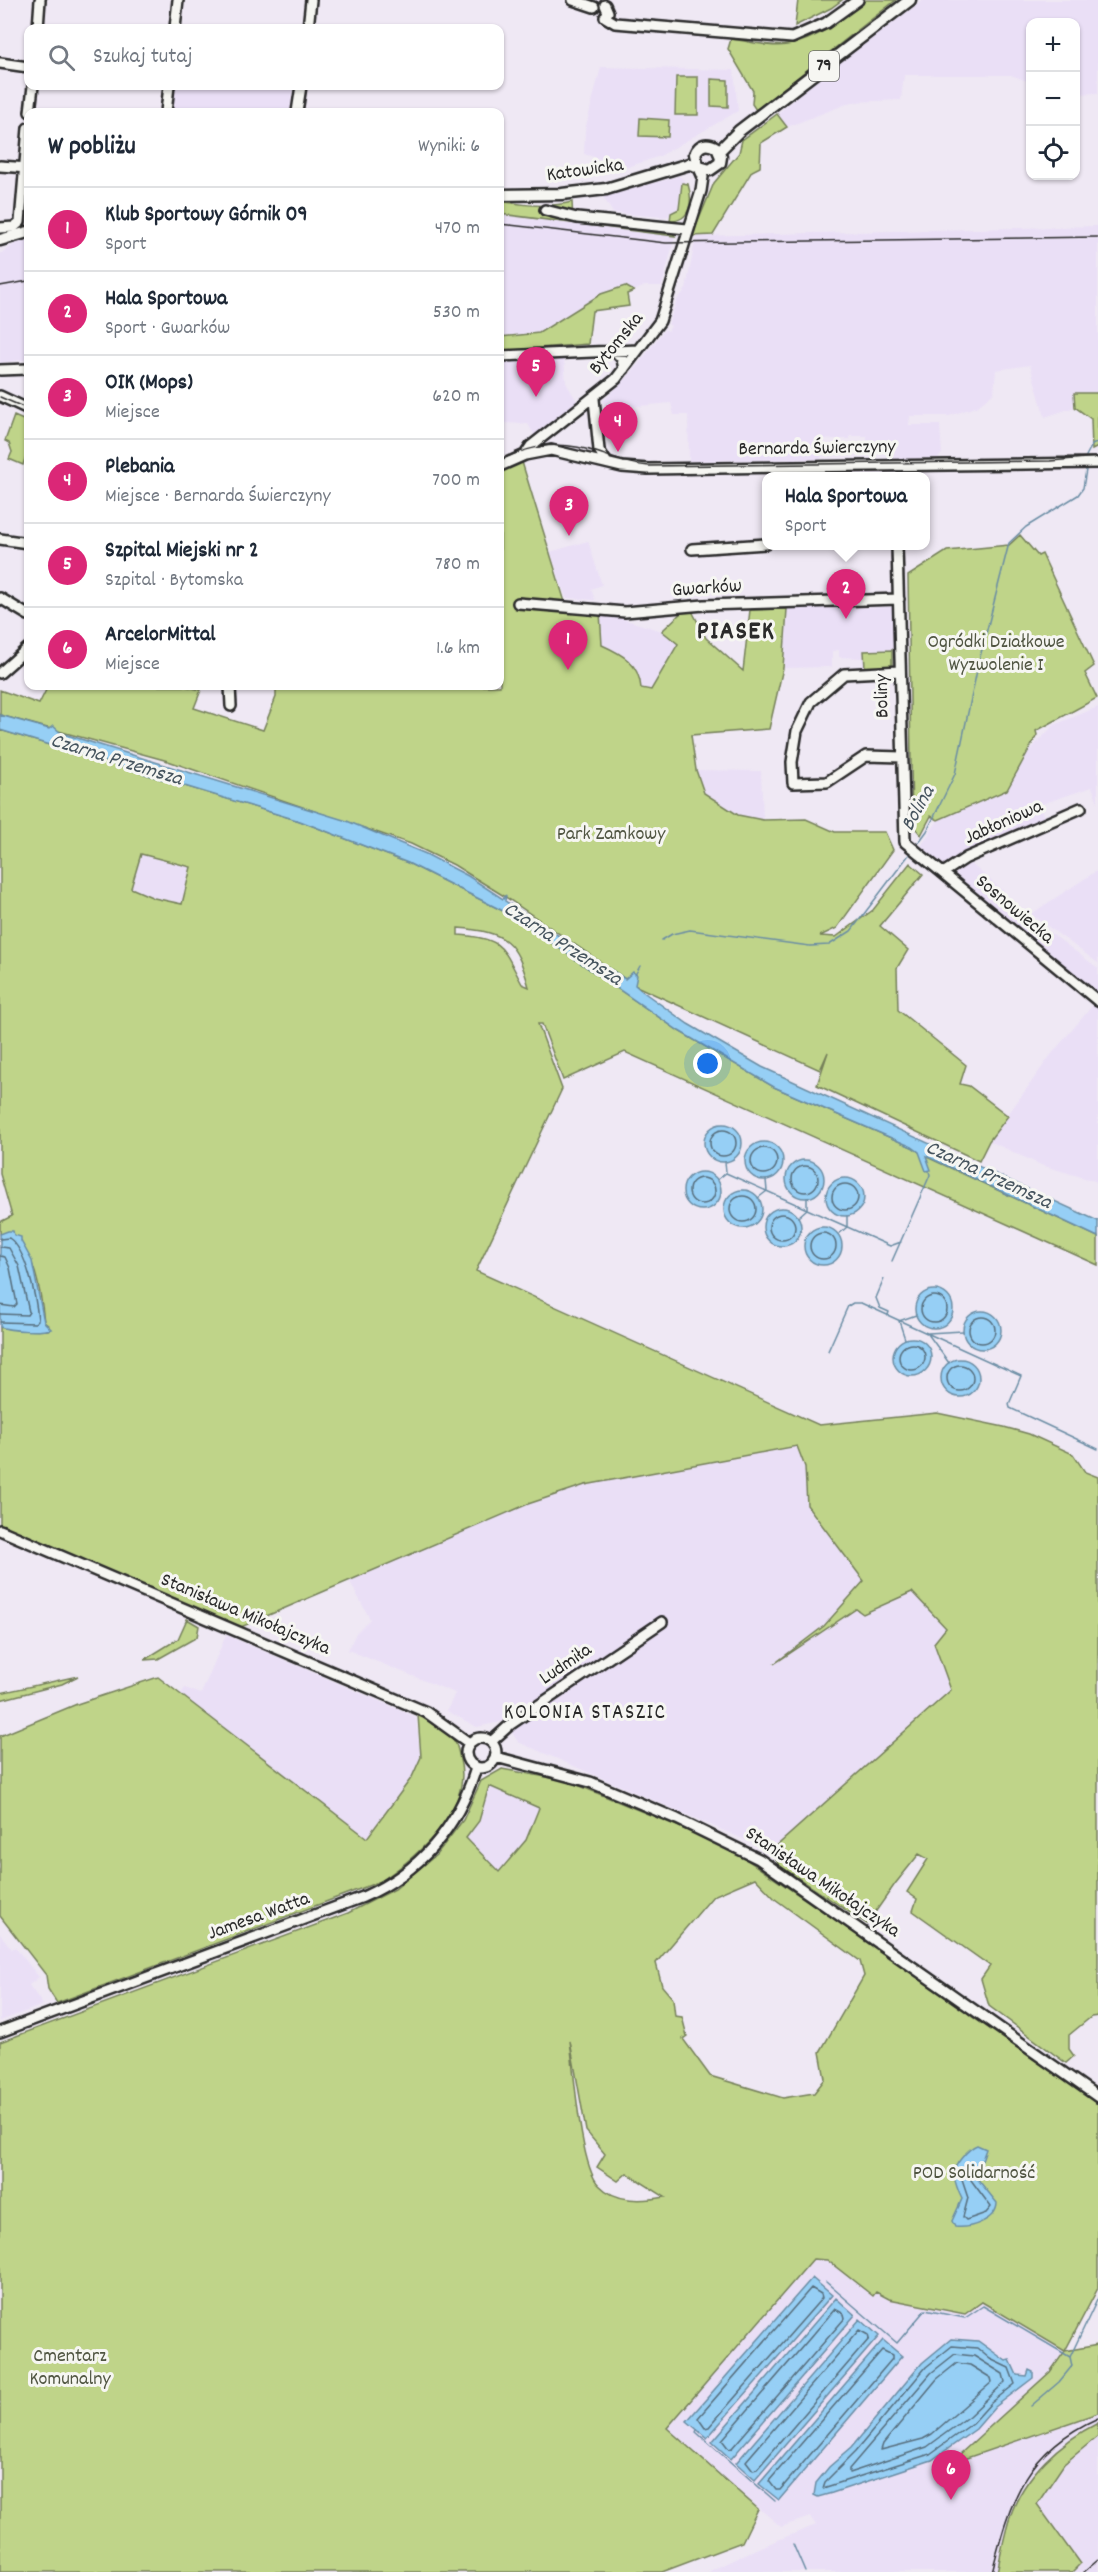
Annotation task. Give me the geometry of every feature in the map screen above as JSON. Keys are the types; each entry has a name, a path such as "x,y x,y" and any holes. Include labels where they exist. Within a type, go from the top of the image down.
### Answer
{"main road":[{"name":"79","path":"695,154 700,147 716,148 910,0"},
{"path":"714,169 720,163 716,148"},
{"path":"695,154 698,166"},
{"name":"Katowicka","path":"674,167 695,154"},
{"name":"Katowicka","path":"504,195 562,194 606,189 634,182 674,167 689,164 698,166"},
{"name":"79","path":"698,166 706,170 714,169"},
{"path":"0,237 24,233"}],"street":[{"path":"38,24 40,0"},
{"path":"175,24 178,0"},
{"path":"308,24 311,0"},
{"path":"573,0 594,7"},
{"path":"594,7 596,17 605,17 615,23 784,38 819,28 858,0"},
{"path":"594,7 606,2 608,12 605,17"},
{"path":"0,63 24,66"},
{"path":"30,108 33,90"},
{"path":"166,108 169,90"},
{"path":"298,108 300,90"},
{"path":"300,90 302,108"},
{"path":"0,166 24,168"},
{"name":"Bytomska","path":"525,454 531,446 594,399 624,369 660,321 701,190 703,177 698,166"},
{"name":"Bytomska","path":"701,190 714,169"},
{"path":"545,210 577,219 687,229"},
{"path":"0,237 14,227 24,224"},
{"path":"613,349 622,359 624,369"},
{"path":"504,356 613,349 638,350"},
{"path":"0,370 24,369"},
{"path":"0,396 24,407"},
{"path":"594,399 599,450 607,463"},
{"path":"555,429 556,444 560,451"},
{"name":"Bytomska","path":"504,464 525,454 543,450 560,451"},
{"path":"589,459 599,450"},
{"name":"Bernarda Świerczyny","path":"560,451 607,463 648,469 896,472 1098,463"},
{"path":"0,539 24,542"},
{"path":"692,549 762,544"},
{"name":"Boliny","path":"897,550 904,837 908,845"},
{"path":"0,598 24,613"},
{"name":"Gwarków","path":"518,603 625,612 697,606 898,599"},
{"path":"0,673 24,652"},
{"path":"900,671 844,674 811,702 797,731 792,762 793,783 827,782 866,756 902,757"},
{"path":"230,690 231,706"},
{"name":"Jabłoniowa","path":"943,873 966,858 1081,808"},
{"name":"Sosnowiecka","path":"908,845 1098,1001"},
{"name":"Stanisława Mikołajczyka","path":"0,1530 426,1712 469,1743"},
{"name":"Ludmiła","path":"492,1741 511,1724 662,1622"},
{"path":"478,1738 492,1741 496,1757 486,1768 476,1768 471,1765 466,1754 469,1743 478,1738"},
{"name":"Stanisława Mikołajczyka","path":"496,1757 590,1782 688,1824 759,1859 1098,2097"},
{"name":"Jamesa Watta","path":"0,2032 363,1898 390,1884 418,1863 440,1840 459,1811 476,1768"}],"shaded area":[{"path":"923,0 1098,0 1098,93 1080,94 1080,18 1026,18 1026,81 1011,75 904,75 901,100 852,102 787,127 777,114 811,84"},
{"path":"601,67 734,70 738,111 660,156 628,167 584,154 585,130"},
{"path":"172,90 293,90 290,108 169,108"},
{"path":"679,176 684,180 683,207 674,215 664,217 613,213 603,197"},
{"path":"504,215 675,236 662,286 645,286 627,294 629,306 592,311 588,344 504,351"},
{"path":"1098,226 1098,393 1074,393 1075,407 1045,417 1030,365 996,370 994,393 978,406 949,416 910,416 909,425 940,425 942,454 938,458 892,459 895,452 867,452 867,436 850,436 850,439 821,439 821,459 689,461 688,415 674,415 671,403 628,407 630,403 606,406 603,401 632,372 665,329 668,331 671,326 668,324 677,300 686,289 696,236"},
{"path":"24,241 24,360 0,363 0,254 16,243"},
{"path":"564,358 566,383 578,403 536,438 528,424 504,423 504,363"},
{"path":"588,541 602,585 591,589 595,600 566,598 550,552"},
{"path":"893,607 896,668 862,670 862,658 839,657 839,650 832,651 832,667 783,668 787,609"},
{"path":"600,612 662,631 678,643 651,690 641,687 618,652 602,645"},
{"path":"1098,707 1098,802 1092,787 1039,805 1045,819 942,867 920,848 938,820 1007,790 1025,755 1054,725"},
{"path":"696,770 761,771 763,820 738,815 704,793"},
{"path":"141,854 191,867 182,904 154,898 131,888"},
{"path":"970,863 1003,891 1014,906 1098,968 1098,994 952,876"},
{"path":"1098,870 1098,963 1031,914"},
{"path":"1093,1005 1098,1009 1098,1182 1041,1165 989,1141 1050,1056"},
{"path":"797,1446 805,1467 807,1505 864,1581 824,1626 782,1658 857,1609 909,1549 1010,1631 951,1690 771,1851 518,1742 505,1721 477,1727 447,1711 455,1693 348,1650 356,1633 370,1619 349,1580 528,1504 585,1485"},
{"path":"226,1635 416,1717 421,1757 412,1777 367,1838 180,1695 185,1688 201,1694"},
{"path":"489,1786 539,1808 526,1840 499,1873 466,1838 479,1821"},
{"path":"0,1934 12,1949 15,1947 39,1977 29,1985 43,2005 0,2021"},
{"path":"813,2259 827,2260 872,2296 875,2292 889,2299 981,2302 1065,2352 1050,2372 951,2464 1098,2413 1098,2423 1079,2432 1044,2462 1010,2515 997,2572 708,2572 758,2548 816,2525 810,2517 781,2527 666,2428"},
{"path":"1098,2436 1098,2572 1072,2572 1080,2564 1037,2504 1064,2464"}],"green space":[{"path":"798,0 842,0 795,26"},
{"path":"865,0 896,0 756,110 752,104 753,91 728,49 731,39 773,46 809,39 829,28"},
{"path":"676,77 698,77 698,115 675,115"},
{"path":"711,79 728,80 728,107 711,106"},
{"path":"777,114 787,127 761,143 760,167 752,171 713,235 692,236 714,183 739,153 742,140"},
{"path":"640,118 669,120 668,137 639,136"},
{"path":"682,183 688,184 689,209 682,218 670,221 671,213 679,209"},
{"path":"504,202 527,205 572,202 573,220 672,231 675,236 504,215"},
{"path":"625,286 634,291 627,294 629,306 592,311 588,344 504,351 504,337 539,333 601,294"},
{"path":"1074,393 1098,393 1098,447 1092,450 1091,419 1075,407"},
{"path":"14,416 24,420 23,465 9,459 12,452 9,443 5,441"},
{"name":"Park Zamkowy","path":"522,462 565,602 564,613 600,612 602,645 628,660 637,672 641,688 651,690 678,644 662,631 682,612 692,611 706,638 743,671 750,610 787,609 783,668 769,729 691,735 696,770 704,793 738,815 763,820 806,819 835,832 885,832 893,850 837,928 820,936 836,937 873,910 910,863 923,874 880,926 908,950 897,968 898,1010 966,1065 960,1084 969,1086 1008,1116 989,1141 979,1161 817,1085 828,1052 820,1070 634,985 504,896 454,865 411,844 168,761 0,715 0,690 39,704 46,690 201,690 194,708 263,730 276,697 276,690 504,690 504,469"},
{"name":"Ogródki Działkowe Wyzwolenie I","path":"1020,535 1038,556 1042,554 1094,666 1085,673 1097,698 1036,731 1037,735 1007,790 938,820 931,816 921,835 912,824 908,576 947,551 1009,545"},
{"path":"892,650 892,666 865,668 864,651"},
{"path":"0,730 300,821 408,863 511,915 679,1031 774,1087 912,1147 925,1156 1098,1237 1098,1265 625,1052 563,1080 542,1024 538,1024 562,1089 476,1271 819,1425 937,1413 1029,1434 1073,1454 1085,1472 1098,1477 1098,2016 1091,2017 1069,2035 1069,2049 1074,2056 1066,2063 989,2006 981,1979 990,1966 913,1911 917,1899 907,1892 928,1859 919,1854 867,1924 779,1865 771,1851 951,1690 934,1643 946,1628 912,1592 863,1614 856,1609 774,1664 824,1626 864,1581 807,1505 805,1467 797,1446 585,1485 528,1504 241,1627 0,1525 0,1327 17,1330 48,1330 49,1326 44,1322 39,1286 26,1251 11,1233 0,1234 0,1222 12,1216 0,1174","holes":["141,854 191,867 182,904 154,898 131,888","458,928 488,932 507,942 519,959 529,987 522,984 500,947 485,939 458,935"]},
{"path":"187,1619 199,1626 197,1637 158,1659 144,1660 178,1639"},
{"path":"78,1676 62,1684 0,1700 0,1693"},
{"path":"158,1677 367,1838 412,1777 421,1757 418,1715 443,1730 456,1744 462,1778 458,1796 450,1813 425,1845 381,1881 57,2003 48,1989 46,1975 0,1916 0,1736 77,1704"},
{"path":"502,1769 568,1781 728,1847 955,2001 971,2016 1098,2104 1098,2288 1065,2351 982,2302 965,2314 889,2299 876,2292 873,2296 827,2260 813,2259 667,2428 758,2509 742,2542 662,2572 0,2572 0,2042 348,1913 395,1889 436,1855 463,1820 481,1781","holes":["489,1786 539,1808 526,1840 499,1872 466,1838 479,1821","755,1878 775,1899 860,1961 864,1976 820,2052 825,2079 814,2093 783,2098 710,2076 683,2039 687,2036 682,2017 675,2016 673,1999 662,1986 656,1963 713,1896","570,2041 586,2131 605,2154 597,2167 618,2181 627,2173 665,2197 639,2200 622,2198 613,2195 599,2185 592,2175 587,2159"]},
{"path":"1098,2345 1098,2413 949,2464 1050,2372 1065,2351"},
{"path":"1098,2423 1098,2436 1064,2464 1037,2504 1080,2564 1072,2572 997,2572 1010,2517 1024,2487 1057,2450"}],"water":[{"name":"Czarna Przemsza","path":"0,715 49,729 53,726 61,733 347,821 426,854 468,876 503,899 506,895 505,901 625,979 633,972 637,975 635,985 642,991 688,1024 762,1067 1098,1221 1098,1237 926,1156 931,1170 926,1171 919,1152 912,1147 774,1087 679,1031 511,915 408,863 300,821 0,730"},
{"path":"723,1124 736,1130 742,1143 736,1156 723,1162 710,1156 704,1143 710,1130"},
{"path":"764,1142 777,1148 783,1161 777,1174 764,1180 751,1174 745,1161 751,1148"},
{"path":"805,1160 818,1166 824,1179 818,1192 805,1198 792,1192 786,1179 792,1166"},
{"path":"702,1172 715,1178 721,1191 715,1204 702,1210 689,1204 683,1191 689,1178"},
{"path":"845,1178 858,1184 864,1197 858,1210 845,1216 832,1210 826,1197 832,1184"},
{"path":"743,1190 756,1196 762,1209 756,1222 743,1228 730,1222 724,1209 730,1196"},
{"path":"782,1208 795,1214 801,1227 795,1240 782,1246 769,1240 763,1227 769,1214"},
{"path":"823,1227 836,1233 842,1246 836,1259 823,1265 810,1259 804,1246 810,1233"},
{"path":"13,1231 14,1235 21,1237 32,1261 44,1322 51,1329 26,1331 0,1327 0,1234"},
{"path":"934,1290 947,1296 953,1309 947,1322 934,1328 921,1322 915,1309 921,1296"},
{"path":"982,1311 995,1317 1001,1330 995,1343 982,1349 969,1343 963,1330 969,1317"},
{"path":"912,1338 925,1344 931,1357 925,1370 912,1376 899,1370 893,1357 899,1344"},
{"path":"960,1359 973,1365 979,1378 973,1391 960,1397 947,1391 941,1378 947,1365"},
{"path":"977,2145 986,2149 976,2177 997,2203 996,2209 988,2219 982,2222 955,2227 952,2221 962,2199 954,2171 962,2158"},
{"path":"812,2278 832,2295 707,2438 687,2421"},
{"path":"836,2298 855,2315 731,2459 712,2442"},
{"path":"860,2319 879,2336 755,2480 736,2463"},
{"path":"951,2339 978,2341 1006,2361 1010,2360 1017,2375 1027,2376 1029,2370 1033,2372 1033,2378 995,2407 976,2429 932,2460 832,2493 818,2497 814,2495 816,2483 829,2467 851,2448 922,2363"},
{"path":"883,2340 902,2356 779,2500 759,2484"}],"waterway":[{"name":"Bolina","path":"1086,456 1092,445 1098,442"},
{"name":"Bolina","path":"916,846 927,831 955,774 979,661 1009,543 1026,527 1078,495 1083,488 1086,470"},
{"name":"Bolina","path":"662,940 672,934 690,930 810,946 829,945 851,931 911,852"},
{"name":"Bolina","path":"635,975 640,966"},
{"path":"725,1162 726,1172"},
{"name":"Czarna Przemsza","path":"892,1261 930,1175 929,1171"},
{"path":"726,1173 890,1246 901,1242"},
{"path":"717,1180 726,1173"},
{"path":"758,1198 767,1191 766,1180"},
{"path":"798,1217 807,1209 807,1198"},
{"path":"839,1234 847,1227 847,1216"},
{"path":"884,1279 876,1298 880,1308 889,1312 888,1315"},
{"path":"828,1351 848,1306 861,1303 1021,1376 1009,1404 1010,1408 1098,1449"},
{"path":"905,1339 899,1321 916,1315"},
{"path":"928,1333 963,1331"},
{"path":"928,1334 949,1363"},
{"path":"826,2282 897,2343 925,2310 965,2318 983,2306 1070,2357"},
{"path":"1031,2406 1059,2382 1072,2366 1070,2357 1098,2298"},
{"path":"697,2430 696,2432 775,2501"},
{"path":"793,2544 805,2572"}],"tram line":[{"path":"0,397 24,407"},
{"path":"504,458 537,447 561,445 586,449 649,466 1050,461 1098,457"}],"railway":[{"path":"504,224 666,243 1098,237"},
{"path":"0,286 24,282"},
{"path":"992,2572 1006,2522 1024,2480 1053,2446 1073,2431 1098,2418"},
{"path":"1084,2572 1098,2560"}],"place":[{"name":"Szpital Miejski nr 2","path":"536,397"},
{"name":"Plebania","path":"618,452"},
{"name":"OIK (Mops)","path":"569,536"},
{"name":"Hala Sportowa","path":"846,619"},
{"name":"Klub Sportowy Górnik 09","path":"568,670"},
{"name":"ArcelorMittal","path":"951,2500"}],"district":[{"name":"PIASEK","path":"736,632"},
{"name":"KOLONIA STASZIC","path":"585,1714"}],"park label":[{"name":"POD Solidarność","path":"974,2174"},
{"name":"Cmentarz Komunalny","path":"70,2368"}]}
